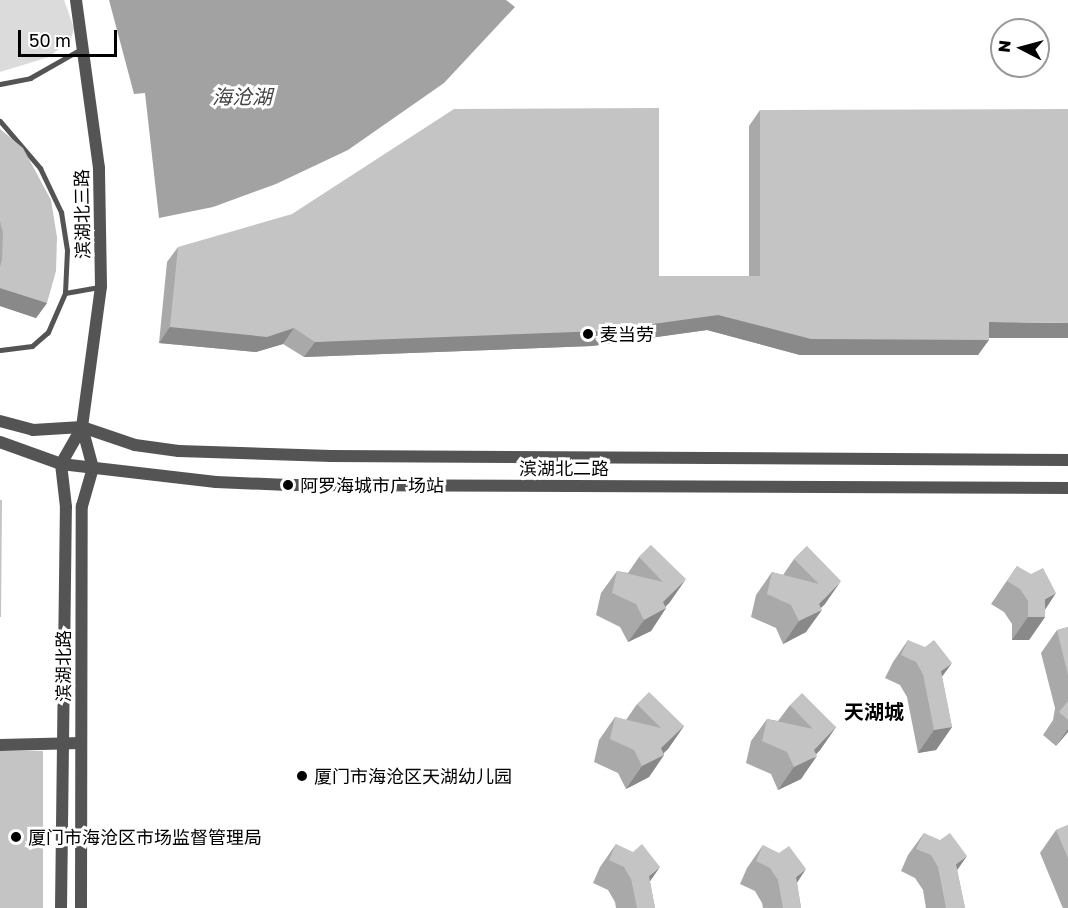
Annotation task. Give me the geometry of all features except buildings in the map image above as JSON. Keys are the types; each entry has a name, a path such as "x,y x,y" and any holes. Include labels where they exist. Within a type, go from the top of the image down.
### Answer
{"street":[{"name":"滨湖北三路","path":"76,0 85,46 99,168 101,286 82,427"},
{"path":"0,421 33,430 82,427"},
{"path":"0,442 62,465 82,427"},
{"path":"82,427 93,468"},
{"name":"滨湖北二路","path":"82,427 135,445 179,451 330,456 1068,460"},
{"name":"滨湖北二路","path":"62,465 288,485 1068,488"},
{"name":"滨湖北路","path":"61,908 66,507 62,465"},
{"name":"滨湖北路","path":"81,908 82,506 93,468"},
{"path":"0,745 81,743"}],"lane":[{"path":"0,84 30,78 85,46"},
{"path":"0,121 40,168 60,213 67,250 65,293 48,332 32,346 0,350"},
{"path":"65,293 101,286"}],"shaded area":[{"path":"0,0 64,0 74,28 71,39 49,57 0,72"}],"water":[{"name":"海沧湖","path":"109,0 506,0 515,7 444,83 348,150 276,184 213,207 159,218 145,93 134,94"}],"place":[{"name":"麦当劳","path":"588,334"},
{"name":"阿罗海城市广场站","path":"288,485"},
{"name":"厦门市海沧区天湖幼儿园","path":"302,776"},
{"name":"厦门市海沧区市场监督管理局","path":"16,837"}],"district":[{"name":"天湖城","path":"874,711"}]}
